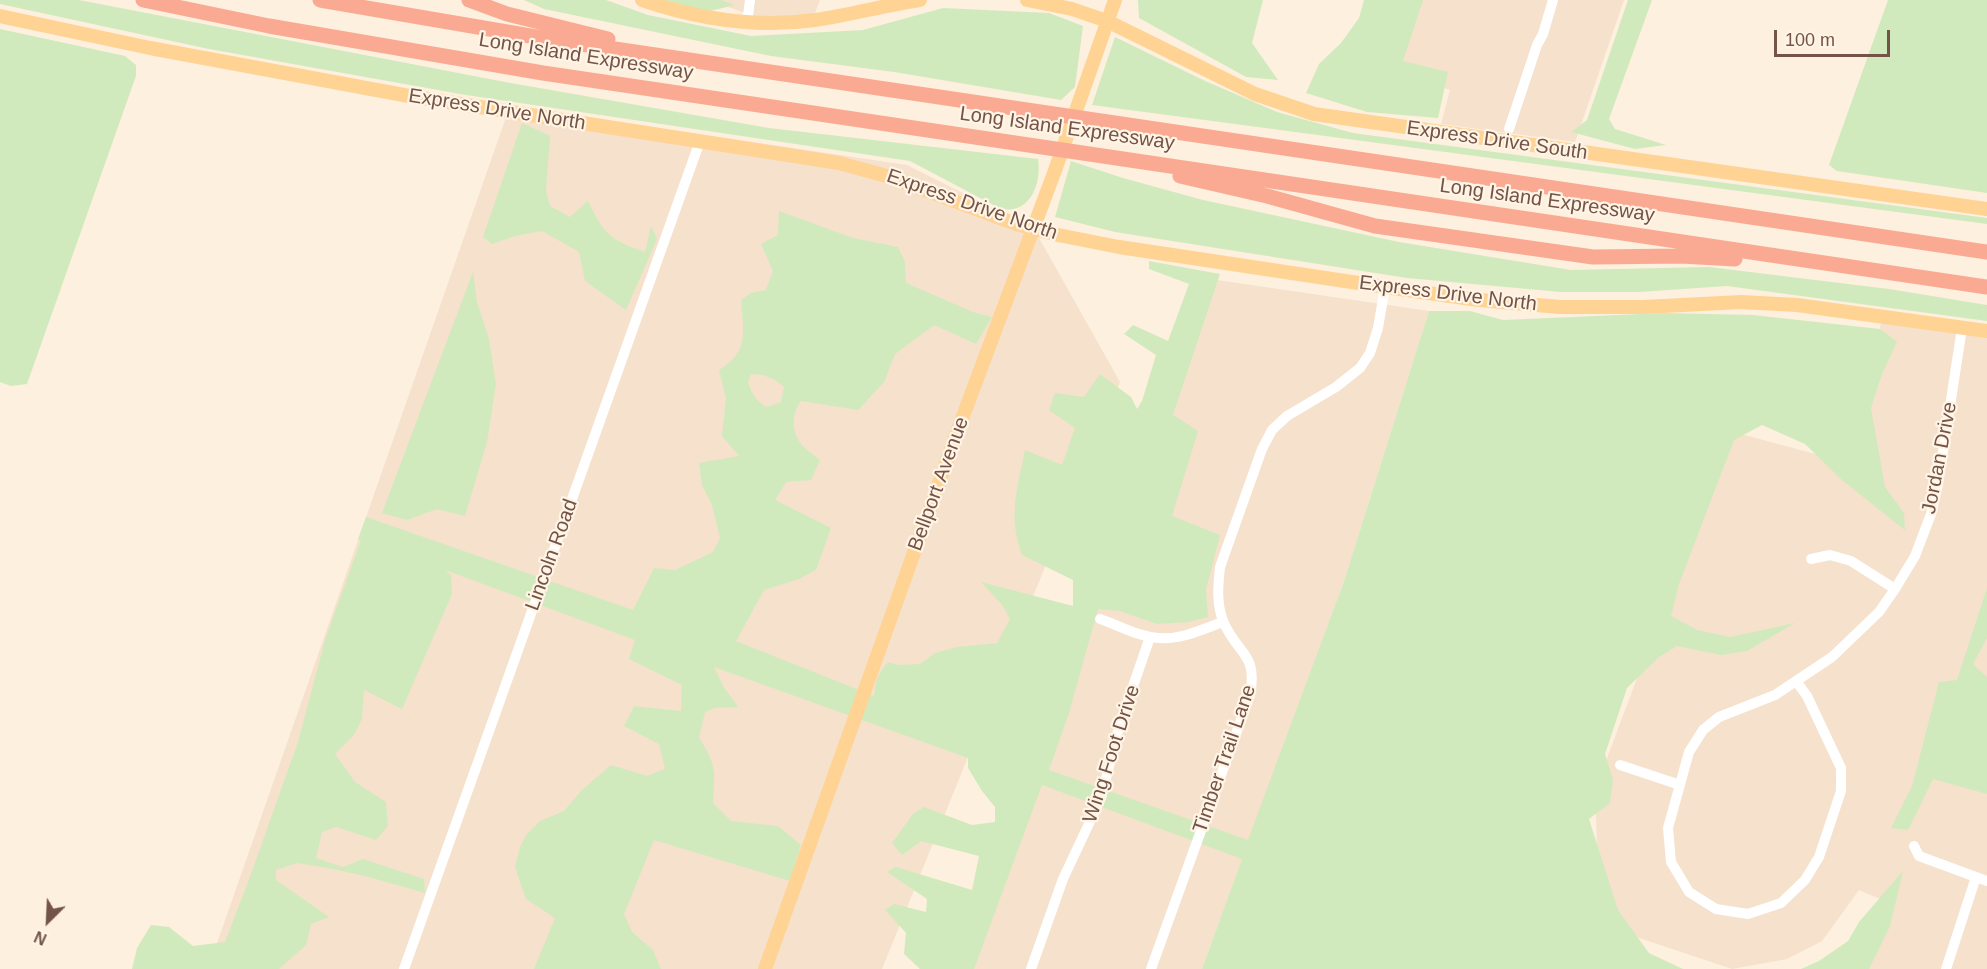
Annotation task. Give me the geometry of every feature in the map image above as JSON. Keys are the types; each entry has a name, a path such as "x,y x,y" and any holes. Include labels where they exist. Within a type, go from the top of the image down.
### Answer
{"highway":[{"name":"Long Island Expressway","path":"142,0 269,26 488,64 1987,286"},
{"name":"Long Island Expressway","path":"320,0 499,31 676,58 1987,252"},
{"path":"469,0 515,17 619,41 676,58"},
{"path":"1149,162 1178,176 1267,196 1356,222 1387,227 1593,257 1706,256 1768,263 1797,259"},
{"path":"1818,227 1899,230 1987,241"}],"main road":[{"path":"642,0 695,16 780,23 812,20 920,0"},
{"name":"Express Drive South","path":"1027,0 1072,9 1107,21 1255,94 1314,114 1987,209"},
{"name":"Bellport Avenue","path":"765,969 959,426 1034,229 1115,0"},
{"name":"Express Drive North","path":"0,16 150,48 376,90 820,159 858,167 1034,229 1119,247 1489,301 1560,307 1644,307 1741,302 1797,305 1987,332"}],"street":[{"path":"747,22 750,0"},
{"path":"1509,129 1537,45 1544,34 1553,0"},
{"name":"Lincoln Road","path":"404,969 700,141"},
{"name":"Timber Trail Lane","path":"1151,969 1250,695 1253,679 1252,665 1223,622 1218,602 1220,567 1262,449 1272,430 1287,416 1336,387 1360,368 1370,353 1378,328 1384,286"},
{"name":"Jordan Drive","path":"1796,681 1808,696 1840,768 1841,791 1819,857 1805,880 1781,903 1748,914 1716,909 1689,892 1671,862 1668,828 1689,752 1703,730 1719,717 1774,695 1832,657 1879,612 1894,589 1915,556 1932,514 1962,328"},
{"path":"1810,559 1830,555 1851,561 1894,589"},
{"path":"1100,619 1161,639 1186,635 1223,622"},
{"name":"Wing Foot Drive","path":"1031,969 1063,879 1101,798 1119,727 1150,637"},
{"path":"1620,765 1680,785"},
{"path":"1914,846 1919,856 1987,881"},
{"path":"1946,969 1976,877"}],"shaded area":[{"path":"709,0 820,0 814,16 765,20"},
{"path":"1416,0 1624,0 1575,142 1441,124 1450,90 1393,70"},
{"path":"510,106 907,165 1034,229 1120,382 882,969 208,969"},
{"path":"1203,278 1429,311 1344,581 1202,969 956,969"},
{"path":"1881,323 1987,335 1987,969 1862,969 1887,902 1859,890 1822,941 1787,959 1732,969 1633,936 1599,901 1595,790 1730,431 1852,464"}],"green space":[{"path":"0,0 79,0 505,82 769,128 1038,159 1037,181 1032,196 1027,202 1014,209 1002,209 910,161 466,95 209,49 0,4"},
{"path":"524,0 606,0 648,15 751,36 863,30 943,8 1049,13 1083,26 1075,87 1061,100 894,72 771,56 544,9"},
{"path":"665,0 721,0 735,5 706,12"},
{"path":"1138,0 1263,0 1252,43 1278,80 1246,77 1139,18"},
{"path":"1364,0 1423,0 1403,61 1448,72 1438,118 1367,112 1306,93 1319,64 1341,43 1359,18"},
{"path":"1628,0 1652,0 1609,119 1615,129 1666,145 1635,149 1571,132 1587,120"},
{"path":"1888,0 1987,0 1987,193 1837,171 1829,165"},
{"path":"0,29 125,56 136,65 136,76 27,384 11,386 0,382"},
{"path":"1115,37 1203,80 1277,112 1353,133 1987,218 1987,224 1092,105"},
{"path":"522,123 550,136 546,191 550,206 570,217 588,201 609,234 624,244 645,252 651,226 657,239 626,310 585,281 579,252 542,231 515,236 492,244 483,237"},
{"path":"1071,161 1203,200 1399,242 1571,270 1709,267 1889,289 1987,305 1987,321 1727,286 1639,292 1561,292 1407,278 1115,232 1055,217"},
{"path":"779,211 853,238 898,247 905,262 906,283 973,312 992,317 976,344 934,325 895,354 884,382 858,410 801,401 794,415 796,436 803,446 820,460 811,480 786,482 775,500 831,528 816,570 799,579 764,590 736,641 874,696 878,678 888,662 898,665 920,664 935,653 957,647 997,643 1010,619 1003,606 981,582 1073,606 1073,580 1022,555 1015,528 1015,502 1025,450 1062,465 1075,428 1049,410 1055,393 1084,397 1100,374 1131,397 1137,409 1142,401 1156,355 1124,334 1133,325 1168,341 1189,284 1149,269 1149,261 1220,274 1173,415 1198,431 1172,516 1220,535 1206,590 1208,617 1189,622 1157,624 1120,611 1098,609 1069,713 1049,770 1248,840 1344,581 1429,311 1470,311 1503,320 1664,313 1753,315 1880,329 1897,342 1882,374 1871,408 1885,487 1904,513 1905,530 1843,481 1805,444 1762,425 1734,440 1679,584 1671,616 1697,630 1730,637 1795,623 1747,651 1721,655 1677,646 1659,657 1627,688 1605,754 1613,780 1610,803 1589,819 1618,910 1649,953 1683,969 1202,969 1242,859 1042,785 974,969 920,969 904,954 906,933 885,910 894,904 926,912 927,899 887,872 896,867 972,890 979,856 921,841 902,855 892,843 913,814 924,807 972,825 995,822 995,807 968,768 968,758 714,667 723,686 738,707 715,708 705,712 699,738 714,769 713,803 731,821 778,826 801,845 790,881 654,840 624,914 632,932 653,950 661,969 534,969 555,918 526,899 515,867 520,847 527,834 540,821 564,811 582,790 611,765 647,776 665,769 659,744 624,726 634,706 681,711 682,685 629,659 635,640 445,570 451,575 452,594 402,709 364,690 362,719 354,735 335,754 355,782 386,802 388,826 376,840 336,827 322,832 316,858 343,867 363,859 424,879 425,893 365,876 297,863 276,870 276,880 329,917 311,924 306,945 279,969 132,969 137,948 151,925 169,927 193,946 225,942 298,742 325,640 361,540 358,539 366,517 633,610 654,568 675,570 713,552 720,538 712,505 702,485 699,463 739,456 722,436 726,398 719,370 736,356 740,348 743,331 741,300 751,293 766,290 773,271 761,244 778,235","holes":["751,374 769,377 784,387 781,402 766,407 757,399 748,382"]},
{"path":"473,272 477,302 489,339 496,384 487,442 465,516 437,509 407,520 382,513"},
{"path":"1987,588 1987,638 1973,664 1987,677 1987,794 1933,779 1908,830 1891,828 1912,786 1939,682 1957,680"},
{"path":"1903,871 1890,926 1869,969 1801,969 1819,961 1848,941 1859,922"}]}
